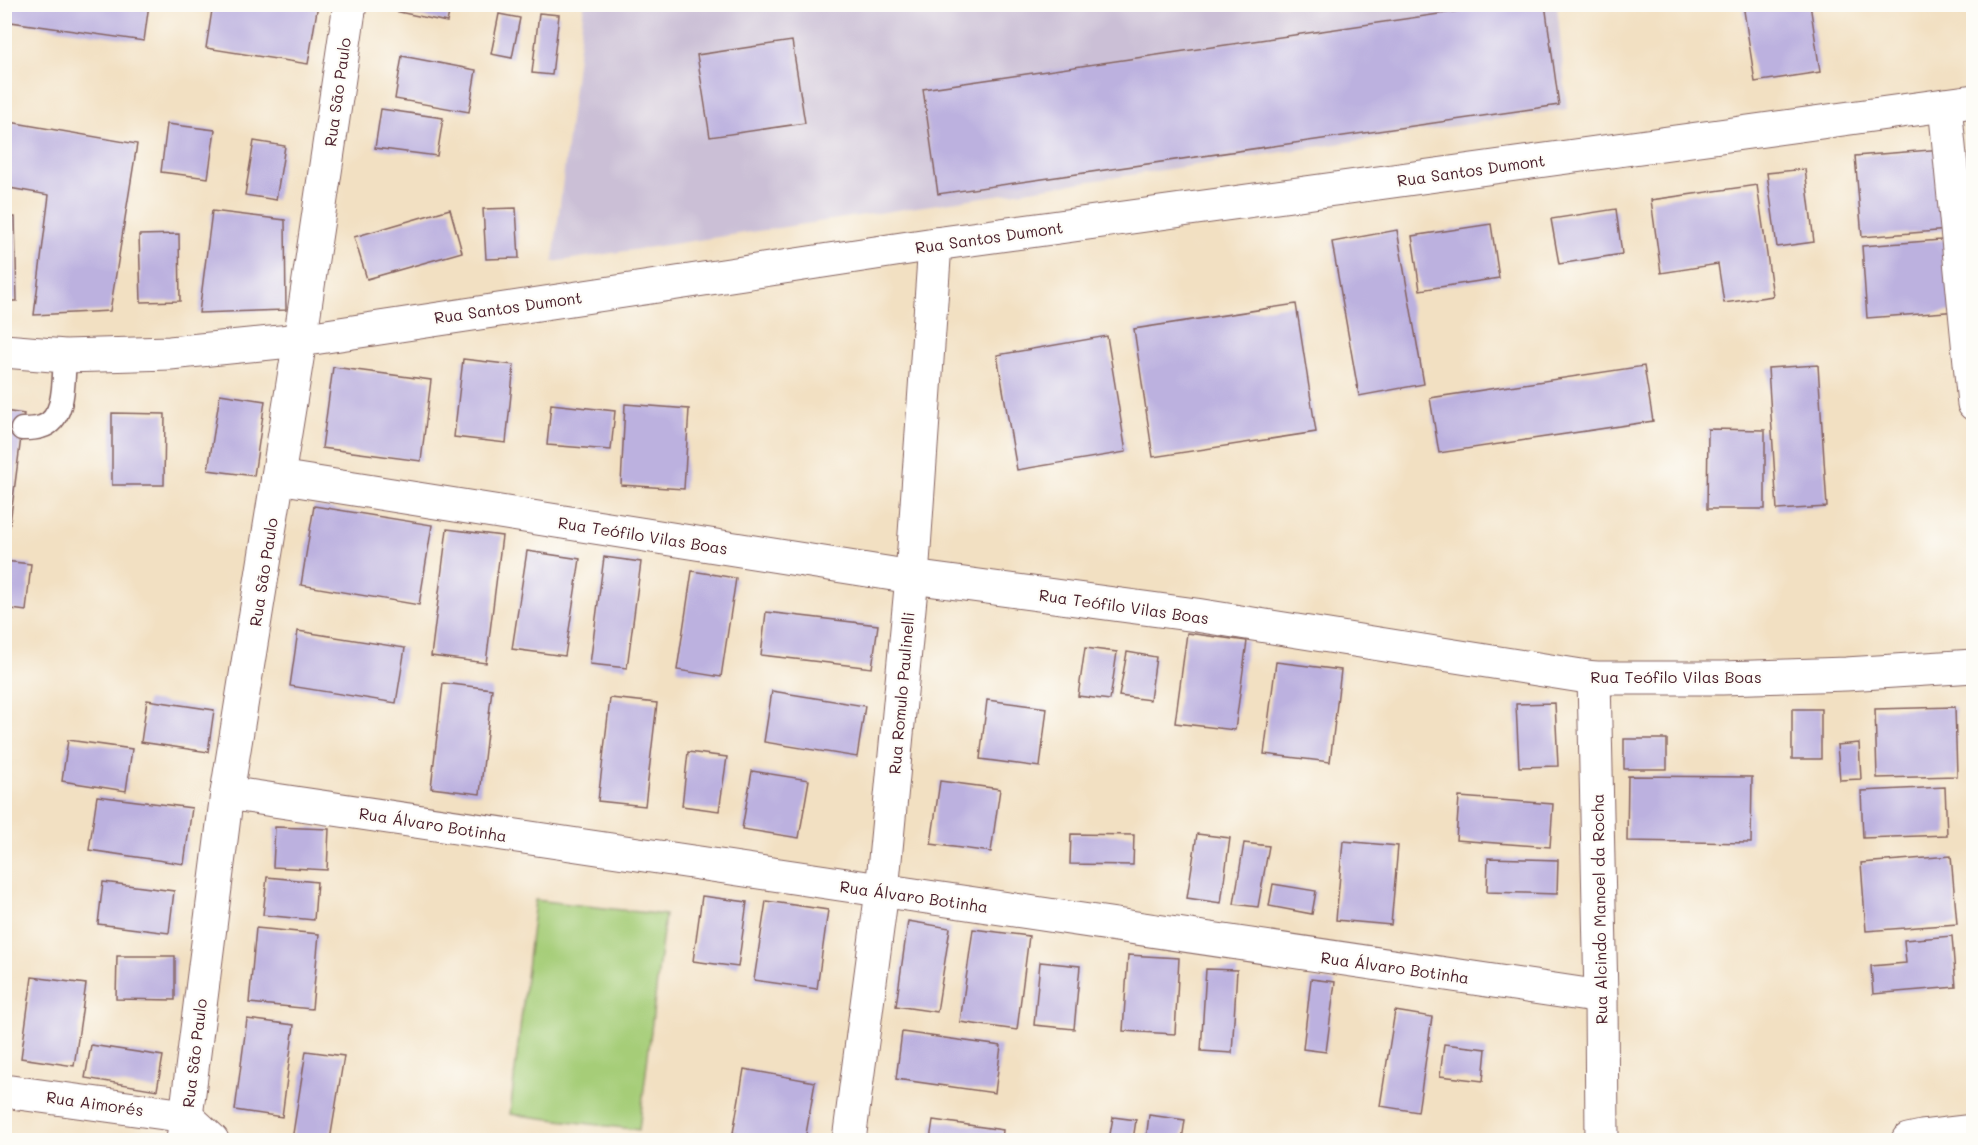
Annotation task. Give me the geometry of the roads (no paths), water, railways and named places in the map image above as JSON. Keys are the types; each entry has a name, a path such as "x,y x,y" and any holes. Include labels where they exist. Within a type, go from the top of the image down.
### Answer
{"street":[{"name":"Rua São Paulo","path":"184,1128 227,793 300,340 350,4"},
{"name":"Rua Santos Dumont","path":"4,351 65,356 170,353 300,340 936,244 1959,103"},
{"path":"1959,103 1974,404"},
{"name":"Rua Romulo Paulinelli","path":"849,1140 882,891 912,577 936,244"},
{"name":"Rua Teófilo Vilas Boas","path":"278,477 912,577 1196,615 1594,678 1846,674 1974,666"},
{"name":"Rua Alcindo Manoel da Rocha","path":"1594,678 1602,1140"},
{"name":"Rua Álvaro Botinha","path":"227,793 1601,997"},
{"name":"Rua Aimorés","path":"4,1091 184,1128"},
{"path":"184,1128 212,1140"},
{"path":"1908,1140 1974,1131"}],"lane":[{"path":"22,429 42,427 55,419 60,406 65,356"}]}
